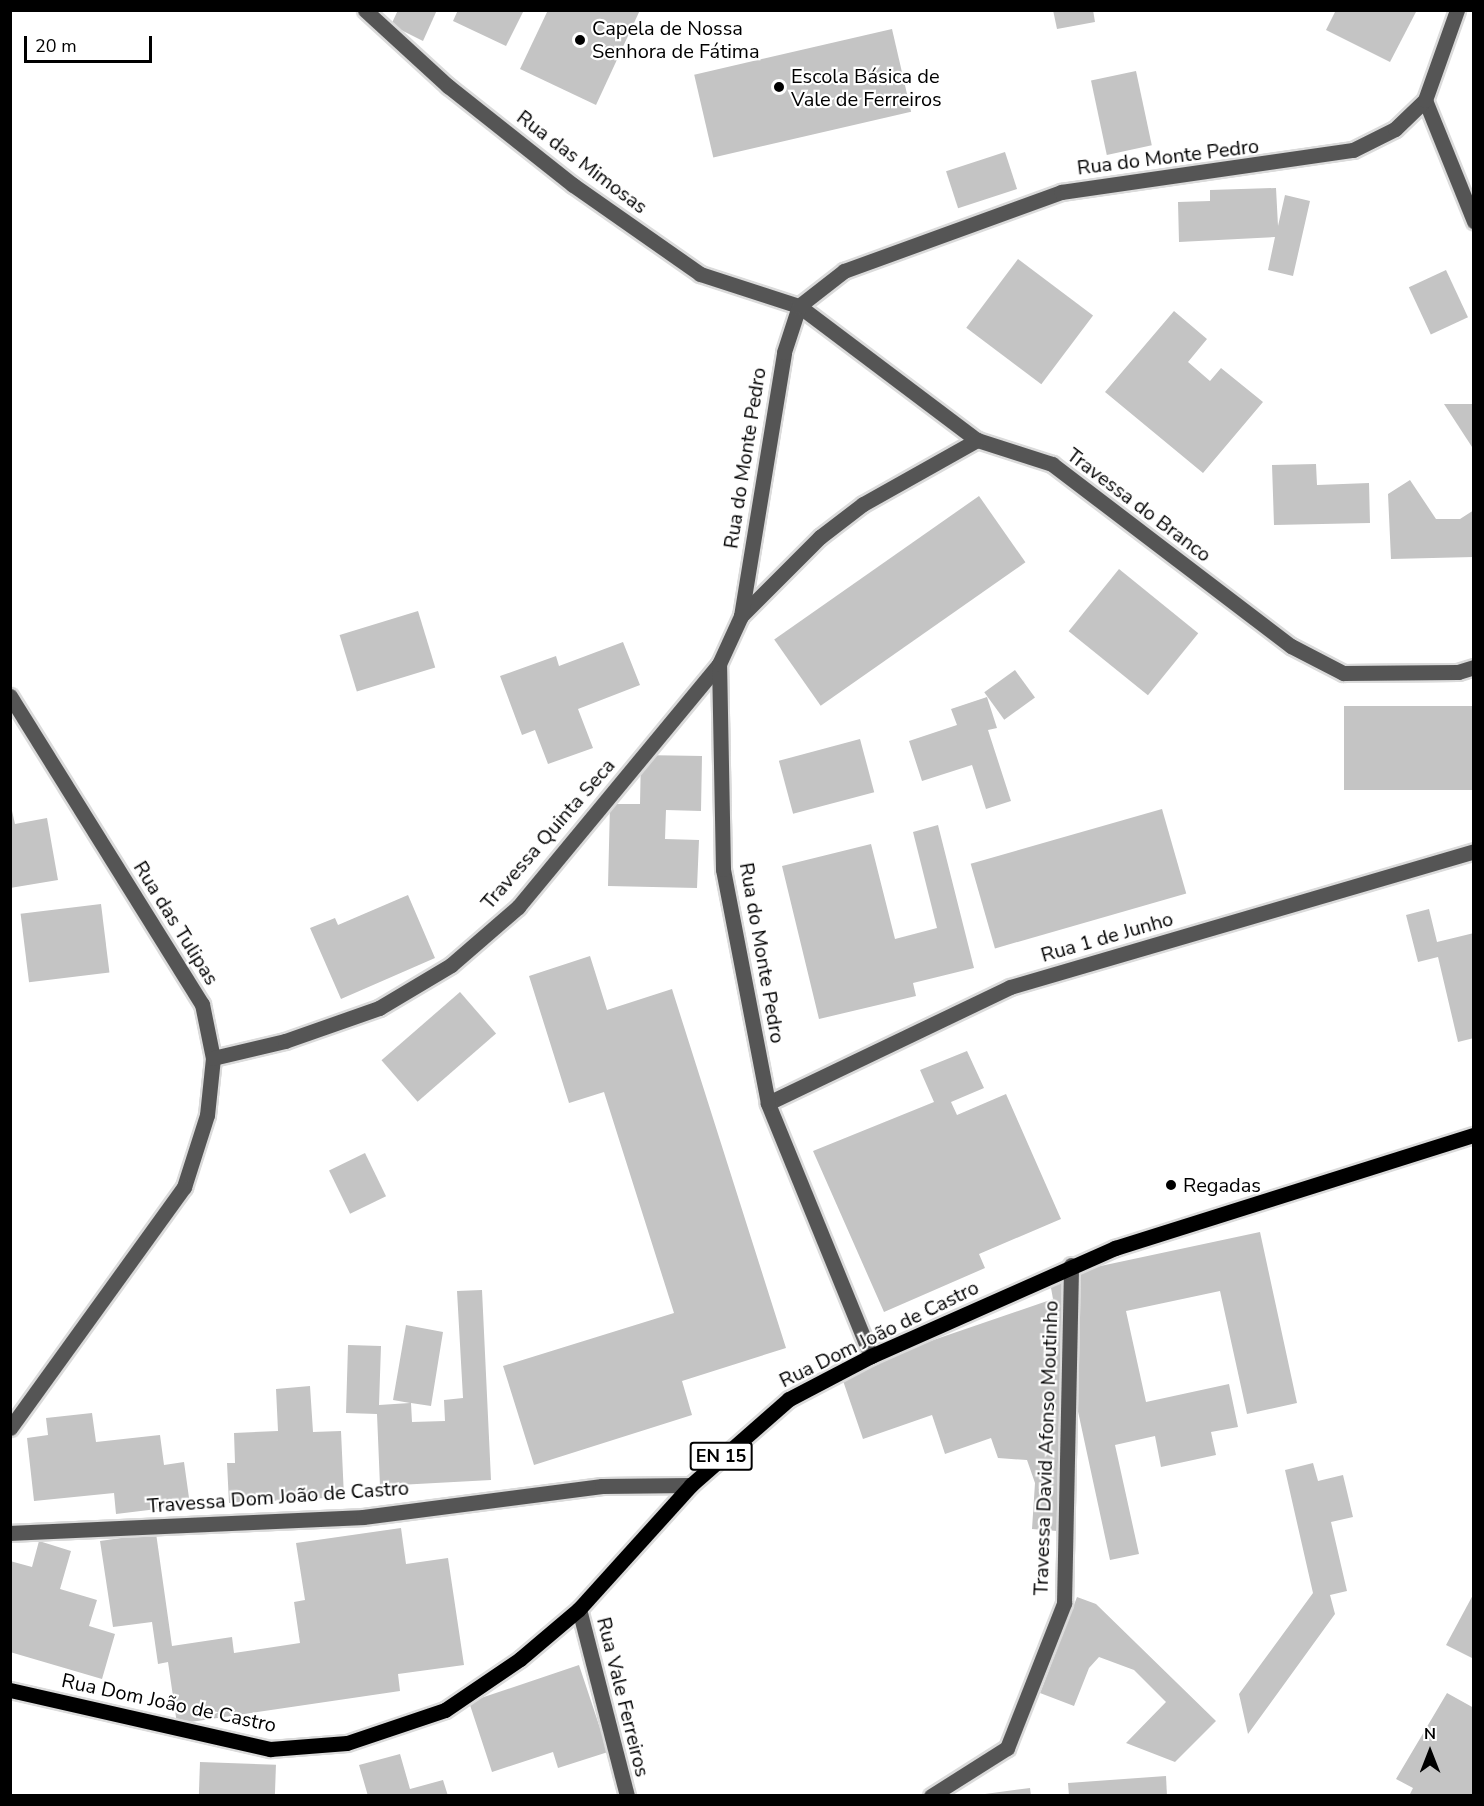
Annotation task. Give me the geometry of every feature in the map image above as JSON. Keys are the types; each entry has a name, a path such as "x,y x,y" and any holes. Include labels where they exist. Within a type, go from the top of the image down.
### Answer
{"main road":[{"name":"Rua Dom João de Castro","path":"10,1690 270,1749 346,1743 446,1710 520,1659 579,1609 691,1485 789,1399 872,1356 1071,1265 1473,1135"}],"street":[{"name":"Rua das Mimosas","path":"365,10 448,86 573,185 700,274 799,306"},
{"name":"Rua do Monte Pedro","path":"872,1356 768,1104 723,869 719,663 741,616 784,352 799,306 844,271 1061,192 1353,150 1395,129 1425,100 1457,10"},
{"path":"1425,100 1473,221"},
{"name":"Travessa do Branco","path":"799,306 977,440 1052,464 1290,646 1343,673 1392,675 1473,667"},
{"path":"741,616 820,537 863,504 977,440"},
{"name":"Travessa Quinta Seca","path":"213,1058 285,1041 379,1008 451,965 518,907 719,663"},
{"name":"Rua das Tulipas","path":"10,696 202,1004 213,1058 203,1136 184,1187 10,1428"},
{"name":"Rua 1 de Junho","path":"768,1104 1010,987 1473,851"},
{"name":"Travessa David Afonso Moutinho","path":"931,1796 1007,1748 1064,1603 1071,1265"},
{"name":"Travessa Dom João de Castro","path":"10,1533 363,1517 602,1486 691,1485"},
{"name":"Rua Vale Ferreiros","path":"579,1609 627,1796"}],"building":[{"path":"398,10 437,10 423,41 391,25"},
{"path":"458,10 524,10 506,46 453,21"},
{"name":"Capela de Nossa Senhora de Fátima","path":"548,10 640,10 596,105 520,69"},
{"path":"1053,10 1093,10 1095,22 1057,29"},
{"path":"1336,10 1417,10 1390,62 1326,30"},
{"path":"892,29 911,112 713,157 694,75"},
{"path":"1136,71 1152,145 1107,155 1091,81"},
{"path":"1005,152 1017,189 958,208 946,171"},
{"path":"1276,188 1278,226 1285,195 1310,201 1293,276 1268,270 1275,237 1179,242 1178,202 1210,201 1210,190"},
{"path":"1018,259 1093,316 1041,384 966,328"},
{"path":"1446,270 1468,317 1431,334 1409,287"},
{"path":"1174,311 1207,339 1188,362 1210,381 1221,368 1263,402 1203,473 1105,392"},
{"path":"1444,404 1474,404 1474,450"},
{"path":"1316,464 1317,485 1369,483 1370,523 1274,525 1272,465"},
{"path":"1410,480 1436,519 1460,519 1474,510 1474,557 1391,559 1388,494"},
{"path":"979,496 1025,562 821,706 774,639"},
{"path":"1119,569 1198,633 1148,695 1069,631"},
{"path":"418,611 435,667 357,691 340,635"},
{"path":"623,642 640,685 578,709 593,748 548,764 535,730 522,735 500,676 556,656 559,666"},
{"path":"1015,670 1035,698 1004,720 984,692"},
{"path":"987,697 997,728 988,730 1011,801 986,809 972,765 922,781 909,741 957,725 951,709"},
{"path":"1344,706 1474,706 1474,790 1344,790"},
{"path":"860,739 874,792 793,814 779,761"},
{"path":"641,755 702,756 701,811 666,810 665,839 699,840 697,888 608,886 610,804 640,804"},
{"path":"10,802 15,824 47,818 58,880 10,888"},
{"path":"1162,809 1186,894 995,948 971,864"},
{"path":"938,825 974,968 913,983 916,996 819,1019 782,866 871,844 895,939 937,928 913,832"},
{"path":"408,895 435,958 341,999 310,928 335,918 338,925"},
{"path":"101,904 109,972 29,982 21,914"},
{"path":"1429,909 1437,942 1474,933 1474,1038 1458,1042 1438,957 1418,962 1406,915"},
{"path":"590,956 607,1010 672,989 786,1348 682,1381 692,1415 534,1465 503,1366 674,1313 604,1092 569,1103 529,976"},
{"path":"460,992 496,1034 418,1102 382,1060"},
{"path":"967,1051 984,1088 951,1102 957,1115 1006,1094 1061,1219 979,1254 985,1268 884,1312 813,1151 934,1102 920,1070"},
{"path":"365,1153 386,1196 350,1214 329,1171"},
{"path":"1260,1232 1297,1403 1247,1414 1220,1291 1126,1311 1146,1402 1229,1384 1238,1427 1211,1432 1216,1455 1161,1467 1155,1436 1115,1445 1139,1554 1110,1560 1068,1365 1057,1531 1032,1529 1035,1483 1027,1460 998,1458 991,1438 945,1454 932,1415 863,1439 840,1372 1053,1299 1049,1277"},
{"path":"482,1290 491,1480 380,1486 377,1414 346,1413 348,1345 381,1346 379,1405 410,1403 393,1400 406,1325 443,1332 431,1406 411,1403 412,1422 445,1421 444,1400 463,1398 457,1291"},
{"path":"310,1386 313,1432 341,1431 344,1497 229,1503 227,1463 235,1463 234,1433 278,1431 276,1389"},
{"path":"92,1413 96,1442 160,1435 164,1465 184,1462 190,1505 116,1514 114,1493 34,1501 27,1438 48,1435 46,1418"},
{"path":"1313,1463 1318,1481 1343,1475 1353,1517 1331,1522 1347,1591 1330,1595 1335,1614 1248,1734 1239,1694 1313,1593 1285,1470"},
{"path":"401,1528 406,1564 448,1558 464,1665 398,1674 400,1691 177,1724 168,1662 158,1664 152,1622 113,1627 100,1541 156,1533 172,1646 232,1637 234,1653 300,1643 294,1602 305,1600 296,1543"},
{"path":"39,1541 71,1551 60,1589 97,1600 89,1626 115,1634 102,1679 10,1652 10,1561 32,1567"},
{"path":"1474,1593 1474,1659 1446,1645"},
{"path":"1077,1597 1096,1604 1216,1721 1175,1762 1126,1743 1166,1702 1134,1670 1099,1657 1089,1668 1074,1706 1040,1693"},
{"path":"579,1665 608,1752 558,1768 553,1752 492,1772 469,1702"},
{"path":"1447,1693 1474,1708 1474,1796 1409,1796 1413,1788 1396,1779"},
{"path":"400,1754 410,1789 443,1780 448,1796 368,1796 359,1765"},
{"path":"200,1762 276,1765 275,1796 199,1796"},
{"path":"1166,1776 1167,1796 1069,1796 1068,1783"},
{"path":"1030,1788 1031,1796 985,1796 985,1794"}],"place":[{"name":"Capela de Nossa Senhora de Fátima","path":"580,40"},
{"name":"Escola Básica de Vale de Ferreiros","path":"779,87"},
{"name":"Regadas","path":"1171,1185"}]}
